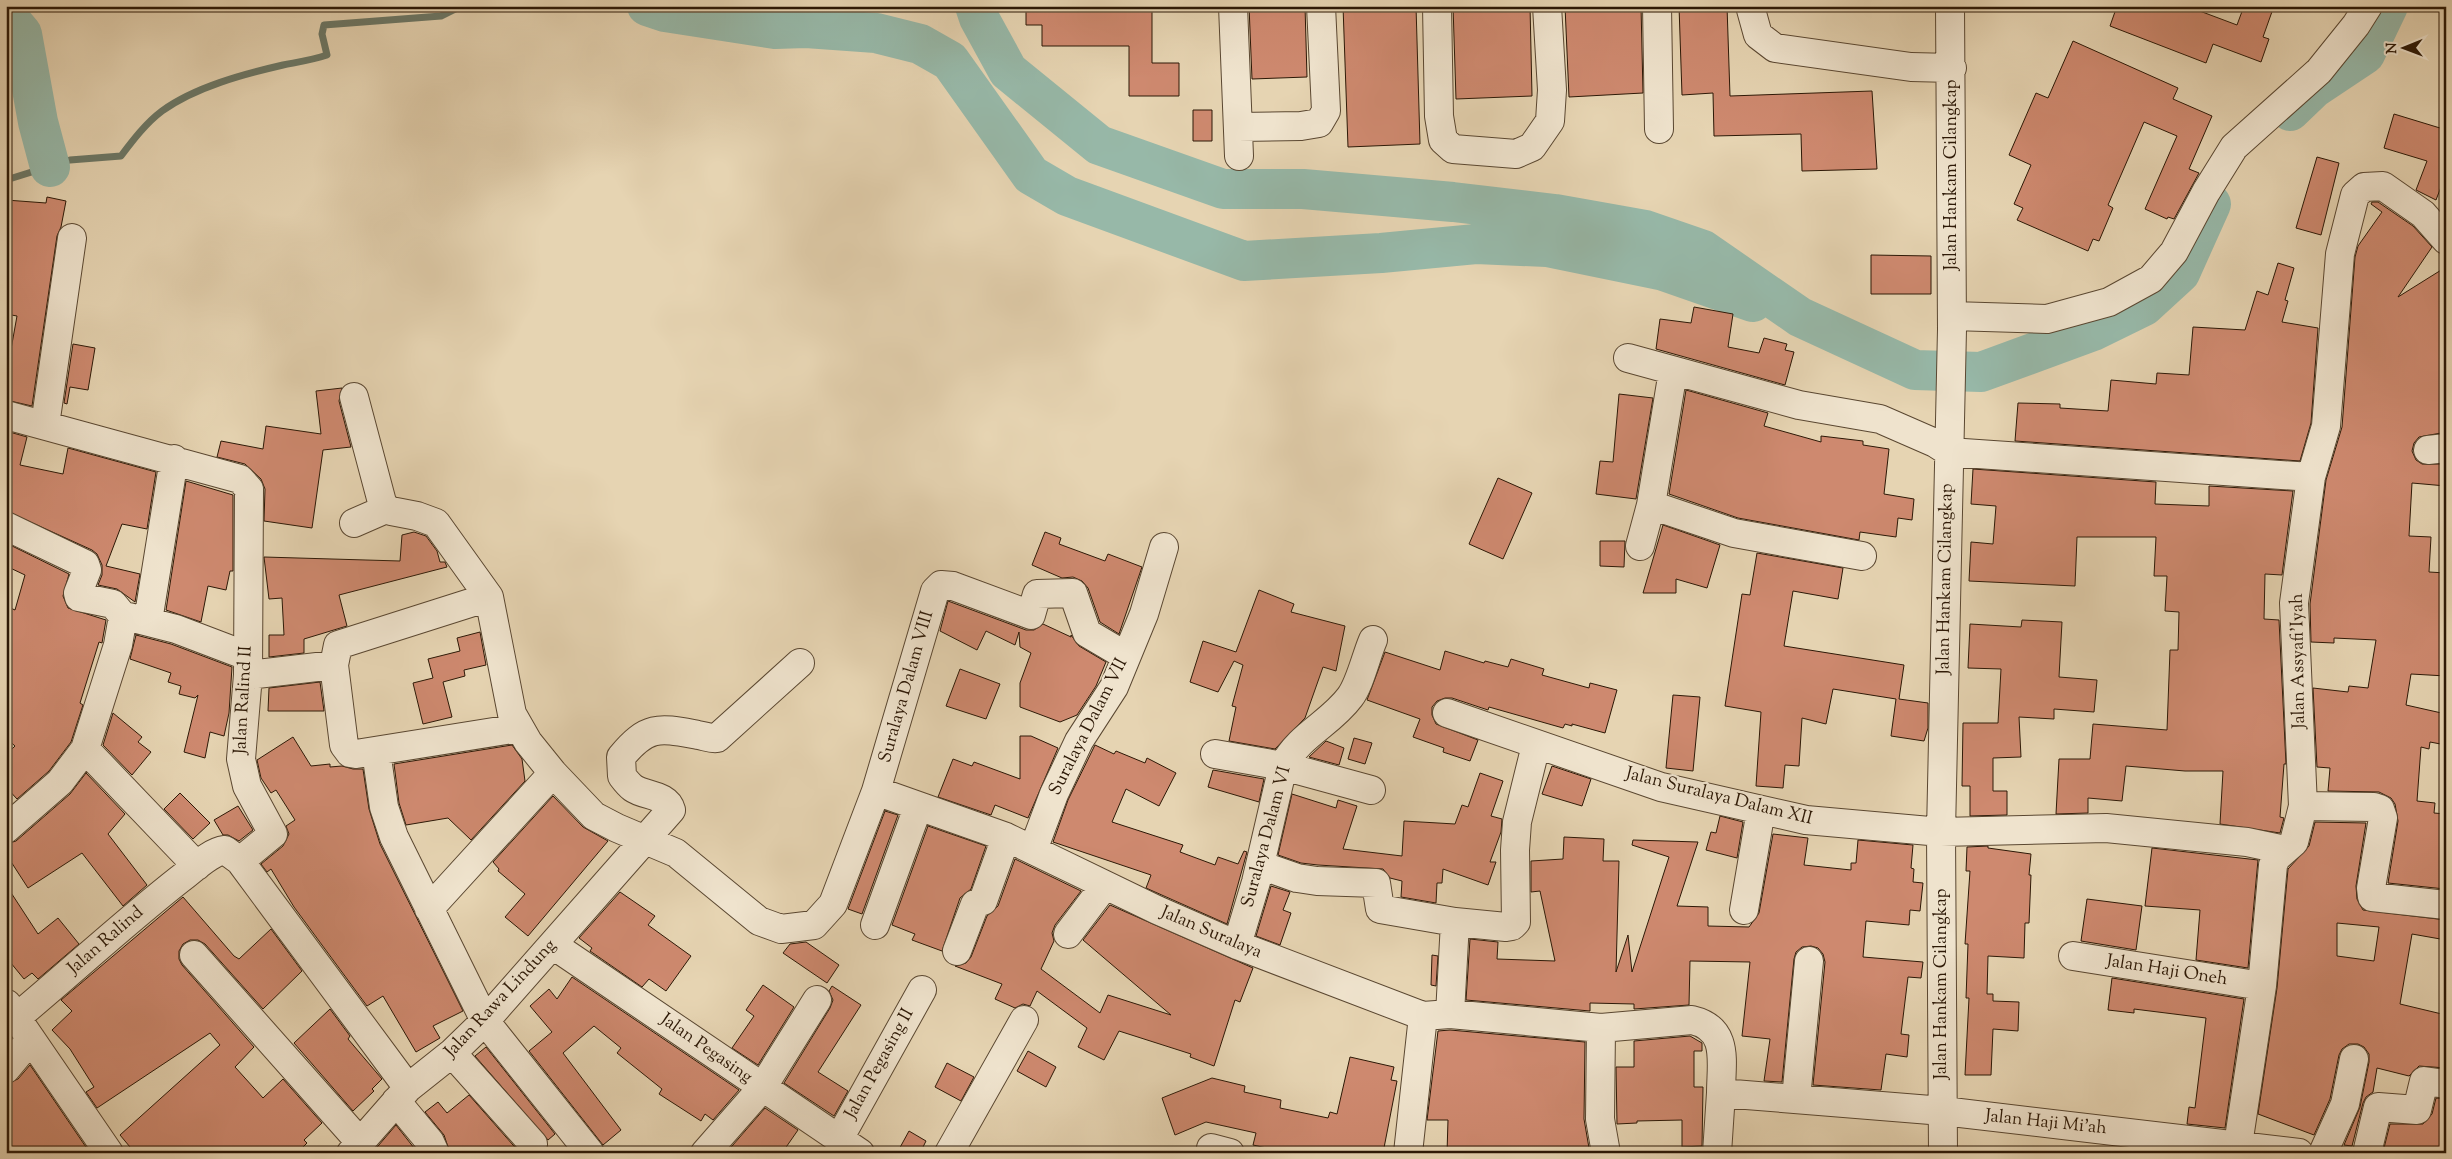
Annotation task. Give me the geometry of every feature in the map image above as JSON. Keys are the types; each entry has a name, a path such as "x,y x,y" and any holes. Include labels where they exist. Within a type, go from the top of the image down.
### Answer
{"street":[{"path":"1233,6 1238,156"},
{"path":"1238,127 1301,126 1319,122 1326,111 1321,6"},
{"path":"1437,6 1439,116 1443,140 1453,150 1516,154 1532,147 1550,121 1552,90 1547,6"},
{"path":"1657,6 1659,129"},
{"path":"1750,6 1758,35 1775,48 1911,67 1952,68"},
{"name":"Jalan Hankam Cilangkap","path":"1943,1153 1941,832 1952,322 1950,186 1952,68 1950,6"},
{"path":"1952,322 2047,319 2109,302 2151,278 2174,252 2206,192 2234,147 2319,71 2356,25 2368,6"},
{"name":"Jalan Assyafi'Iyah","path":"2238,1144 2262,986 2273,865 2276,858 2294,842 2304,806 2294,602 2310,477 2326,426 2340,254 2355,195 2364,187 2383,186 2423,214 2446,240"},
{"path":"45,426 72,238"},
{"path":"1628,358 1673,372 1799,405 1880,419 1935,443 1949,452 2310,477"},
{"path":"1640,546 1652,505 1673,372"},
{"path":"354,397 383,506 386,509"},
{"name":"Jalan Ralind II","path":"6,415 174,459 240,479 248,489 247,665 241,746 242,768 248,786 273,834 240,861"},
{"path":"6,829 60,782 85,749 118,645 135,618 174,459"},
{"path":"1652,505 1734,533 1862,556"},
{"path":"354,523 386,509 417,516 436,523 489,598 339,644 336,647 334,665 344,745 350,752 356,754 519,728"},
{"path":"6,526 85,564 88,570 78,593 79,597 113,604 135,618 247,665 334,665"},
{"name":"Suralaya Dalam VII","path":"1033,850 1054,794 1079,741 1114,687 1144,614 1164,547"},
{"name":"Suralaya Dalam VIII","path":"489,598 512,714 519,728 553,773 594,816 676,853 759,921 781,929 814,925 833,904 876,791 935,591 941,585 953,586 1031,615 1037,594 1074,593 1087,633 1126,656"},
{"name":"Suralaya Dalam VI","path":"1237,945 1260,866 1283,766 1290,754 1310,732 1333,716 1351,696 1373,640"},
{"name":"Jalan Rawa Lindung","path":"355,1147 402,1094 452,1054 485,1021 644,838 671,810 670,805 660,798 634,789 622,776 621,757 627,749 648,732 660,729 718,738 800,663"},
{"name":"Jalan Suralaya Dalam XII","path":"1447,712 1536,745 1662,787 1806,820 1941,832 2106,828 2247,842 2284,850"},
{"path":"1260,866 1297,878 1317,881 1376,883 1380,909 1455,922 1506,928 1512,926 1516,922 1515,850 1517,822 1536,745"},
{"path":"85,749 197,866"},
{"path":"376,751 384,807 394,837 485,1021 590,1153"},
{"path":"1215,754 1283,766 1371,790"},
{"path":"429,909 553,773"},
{"name":"Jalan Suralaya","path":"876,791 1006,837 1105,885 1237,945 1422,1016"},
{"path":"2304,806 2374,806 2380,809 2383,818 2371,888 2372,897 2446,905"},
{"path":"875,925 918,807"},
{"path":"1744,910 1761,810"},
{"path":"957,951 975,904 983,901 1006,837"},
{"name":"Jalan Ralind","path":"6,1069 18,1020 146,906 220,850 225,850 240,861"},
{"path":"240,861 402,1094 435,1153"},
{"path":"1068,934 1105,885"},
{"path":"1450,1014 1455,922"},
{"name":"Jalan Pegasing","path":"553,945 703,1045 762,1088 849,1146"},
{"path":"194,956 355,1147"},
{"name":"Jalan Haji Oneh","path":"2073,956 2262,986"},
{"path":"1796,1099 1809,961"},
{"name":"Jalan Pegasing II","path":"849,1146 922,990"},
{"path":"705,1153 762,1088 817,1000"},
{"path":"1408,1153 1422,1016 1450,1014 1601,1028 1692,1020 1705,1023 1716,1032 1721,1047 1721,1093 1717,1153"},
{"path":"18,1020 109,1153"},
{"path":"948,1153 1024,1020"},
{"path":"1601,1028 1600,1119 1606,1153"},
{"path":"452,1054 533,1144"},
{"path":"2323,1153 2344,1104 2354,1059"},
{"path":"2367,1153 2378,1107 2417,1110 2424,1081 2446,1084"},
{"name":"Jalan Haji Mi'ah","path":"1721,1093 1943,1111 2238,1144 2299,1153"}],"building":[{"path":"1026,6 1152,6 1152,63 1179,63 1179,96 1129,96 1129,46 1042,46 1042,25 1026,25"},
{"path":"1249,6 1305,6 1307,77 1252,79"},
{"path":"1343,6 1416,6 1420,144 1348,147"},
{"path":"1453,6 1530,6 1532,96 1456,99"},
{"path":"1565,6 1641,6 1643,93 1569,97"},
{"path":"1679,6 1727,6 1730,96 1872,91 1877,169 1802,171 1801,134 1714,136 1713,93 1682,95"},
{"path":"2117,6 2198,6 2197,10 2237,25 2244,6 2274,6 2263,37 2269,39 2261,62 2213,44 2206,63 2110,26"},
{"path":"2073,41 2178,88 2173,99 2212,116 2189,169 2199,173 2174,219 2168,217 2167,219 2145,209 2177,136 2144,122 2108,205 2113,208 2099,241 2093,239 2088,251 2017,220 2023,208 2014,204 2031,165 2009,155 2036,93 2048,98"},
{"path":"1193,110 1212,110 1212,141 1193,141"},
{"path":"2394,114 2440,128 2446,116 2446,174 2436,200 2416,190 2427,161 2384,148"},
{"path":"2317,157 2339,163 2321,235 2296,228"},
{"path":"47,197 66,201 61,227 57,236 32,406 6,400 6,377 17,316 6,314 6,200 46,203"},
{"path":"2372,202 2378,202 2413,226 2432,247 2398,297 2446,267 2446,413 2442,413 2441,433 2419,437 2414,443 2412,451 2416,460 2422,464 2446,464 2446,486 2412,483 2409,536 2431,537 2429,572 2446,573 2446,676 2411,674 2406,705 2446,714 2446,745 2430,742 2429,749 2421,747 2417,801 2435,803 2434,813 2446,814 2445,889 2388,883 2398,821 2395,804 2391,798 2379,792 2328,791 2330,768 2317,767 2313,688 2348,692 2349,686 2368,688 2376,640 2334,638 2334,643 2311,642 2310,604 2326,480 2342,427 2355,257 2358,246 2382,212 2371,204"},
{"path":"1871,255 1931,256 1931,294 1871,294"},
{"path":"2278,263 2294,268 2285,300 2288,301 2282,322 2318,328 2311,423 2300,461 2015,441 2018,403 2060,404 2060,408 2108,411 2111,380 2156,384 2157,373 2189,375 2193,327 2245,330 2257,291 2268,295"},
{"path":"1694,307 1733,314 1728,347 1759,353 1764,338 1787,344 1785,350 1794,352 1785,385 1656,349 1660,319 1691,323"},
{"path":"73,344 95,348 88,390 70,387 67,404 64,403"},
{"path":"342,388 339,401 351,447 323,450 312,528 264,521 265,489 261,479 245,464 217,457 221,441 263,449 266,426 321,434 316,391"},
{"path":"1686,390 1768,413 1764,426 1821,442 1821,436 1863,441 1863,445 1889,449 1884,494 1914,499 1912,520 1898,518 1896,537 1860,532 1859,540 1738,518 1669,494"},
{"path":"1619,394 1653,398 1636,499 1596,494 1600,461 1613,462"},
{"path":"6,431 27,437 20,465 63,474 68,448 156,472 147,529 122,524 106,566 140,574 135,602 117,589 98,585 102,575 102,565 97,554 92,550 6,511"},
{"path":"1973,469 2156,482 2155,504 2209,506 2209,486 2293,491 2282,575 2265,574 2264,619 2279,620 2286,764 2284,764 2280,817 2284,818 2280,833 2220,824 2223,771 2185,771 2126,766 2122,801 2088,798 2088,813 2056,814 2059,759 2090,759 2093,724 2167,730 2170,650 2178,650 2179,612 2165,611 2167,576 2154,576 2156,537 2077,537 2075,586 1969,581 1971,542 1993,544 1996,506 1971,504"},
{"path":"1498,478 1532,493 1503,559 1469,544"},
{"path":"186,481 233,495 233,571 230,571 226,590 208,586 201,622 166,610"},
{"path":"1663,525 1720,545 1707,588 1676,579 1676,593 1643,593"},
{"path":"414,532 426,536 437,551 440,562 445,562 447,567 339,595 347,626 304,639 304,653 269,657 269,635 284,635 282,598 269,599 264,557 400,561 402,535"},
{"path":"1045,532 1061,538 1059,544 1105,561 1108,554 1142,567 1119,634 1100,622 1088,588 1082,581 1073,577 1062,578 1032,565"},
{"path":"1600,541 1625,541 1624,567 1600,566"},
{"path":"6,543 69,574 63,596 68,608 106,620 102,643 99,642 80,703 83,705 71,742 49,771 17,799 6,787 6,755 15,746 6,738 6,606 15,610 25,575 6,566"},
{"path":"1757,553 1843,568 1838,599 1793,591 1784,646 1904,665 1899,699 1928,703 1928,728 1924,741 1891,736 1896,699 1833,689 1826,724 1802,718 1799,766 1785,765 1783,788 1756,786 1761,712 1725,706 1742,594 1750,595"},
{"path":"1259,590 1294,604 1291,612 1345,626 1336,671 1323,667 1305,718 1275,749 1229,741 1236,707 1232,706 1243,665 1234,661 1218,692 1190,682 1203,641 1236,652"},
{"path":"948,601 1026,630 1034,630 1043,624 1071,637 1071,635 1079,646 1106,662 1096,686 1077,715 1060,722 1020,707 1020,683 1031,653 1020,647 1019,632 1015,645 986,631 977,650 940,631"},
{"path":"2022,620 2062,622 2059,677 2097,680 2094,712 2054,709 2054,719 2019,717 2021,757 1993,758 1993,791 2007,791 2007,815 1970,816 1970,786 1962,786 1963,723 1998,723 2001,669 1968,668 1970,624 2021,627"},
{"path":"480,632 486,665 464,670 465,676 443,682 452,717 423,724 413,683 433,678 428,659 460,651 457,638"},
{"path":"136,635 171,644 232,667 229,713 224,736 210,732 205,758 184,752 198,695 195,698 179,694 181,686 168,682 171,673 130,659"},
{"path":"1445,651 1484,663 1485,661 1508,667 1511,659 1544,669 1542,675 1589,688 1590,683 1617,690 1605,733 1572,724 1572,726 1565,724 1563,728 1489,707 1488,710 1452,698 1437,701 1432,707 1432,715 1436,724 1478,740 1470,761 1443,752 1444,748 1413,737 1420,719 1367,700 1385,652 1440,670"},
{"path":"960,669 1000,684 986,719 946,706"},
{"path":"320,682 324,711 268,711 269,688"},
{"path":"1673,695 1700,697 1693,771 1666,768"},
{"path":"113,713 142,737 138,742 151,752 132,775 103,745"},
{"path":"1020,736 1031,736 1058,748 1028,818 995,805 991,815 938,797 953,759 972,766 974,762 1020,779"},
{"path":"293,737 311,766 330,764 330,767 342,766 363,769 369,809 380,844 463,1011 433,1026 440,1038 416,1052 383,996 367,1006 294,907 271,869 267,872 261,864 283,846 289,834 286,826 295,820 276,790 271,793 261,778 257,760"},
{"path":"1354,738 1372,743 1365,764 1348,759"},
{"path":"1326,741 1344,748 1339,765 1309,757"},
{"path":"512,745 522,759 525,781 471,840 448,818 406,825 399,803 394,764"},
{"path":"1095,745 1114,754 1116,751 1145,763 1147,758 1176,773 1159,806 1126,789 1112,822 1183,845 1180,852 1215,865 1218,857 1238,864 1244,851 1247,852 1227,924 1146,888 1151,875 1053,842 1068,800"},
{"path":"1552,766 1591,779 1582,806 1542,794"},
{"path":"1213,770 1264,779 1259,802 1208,787"},
{"path":"86,773 125,814 108,834 147,885 123,906 82,853 28,888 6,854 6,844 16,841 70,794"},
{"path":"1480,773 1503,781 1491,816 1502,819 1501,832 1490,862 1496,862 1488,885 1443,869 1442,883 1437,883 1436,903 1401,897 1402,881 1390,878 1383,869 1301,863 1278,855 1292,794 1336,808 1338,800 1357,806 1343,849 1402,856 1404,821 1455,824 1462,805 1468,807"},
{"path":"180,793 210,823 193,839 164,809"},
{"path":"553,796 583,827 608,841 528,936 505,917 525,894 498,871 499,869 493,862"},
{"path":"238,806 253,830 239,841 228,835 223,835 214,820"},
{"path":"885,811 898,815 862,914 848,909"},
{"path":"1720,816 1743,822 1737,858 1706,850 1711,832 1716,833"},
{"path":"2315,822 2366,823 2356,886 2357,899 2363,910 2446,920 2446,940 2412,934 2400,1004 2446,1015 2446,1068 2419,1066 2409,1076 2377,1068 2373,1092 2366,1097 2363,1103 2352,1146 2344,1145 2360,1107 2369,1062 2369,1054 2364,1047 2358,1044 2349,1044 2342,1049 2339,1055 2330,1099 2314,1135 2258,1114 2277,988 2288,869 2309,846","holes":["2337,923 2379,927 2374,961 2337,956"]},
{"path":"928,826 986,846 971,889 960,898 942,951 912,940 915,934 892,925"},
{"path":"1773,834 1808,838 1804,865 1851,870 1851,863 1856,863 1858,840 1913,845 1911,868 1914,869 1913,882 1923,883 1920,911 1910,910 1909,925 1866,921 1863,957 1923,962 1921,978 1908,977 1901,1034 1909,1035 1907,1057 1886,1054 1881,1090 1813,1085 1825,962 1823,954 1818,948 1811,946 1802,947 1796,952 1794,959 1782,1082 1764,1081 1770,1039 1742,1036 1750,962 1690,961 1689,1005 1634,1009 1634,1004 1590,1003 1590,1011 1466,1000 1470,939 1498,942 1497,959 1555,961 1540,891 1531,892 1531,861 1563,859 1564,837 1604,839 1603,861 1619,861 1616,972 1628,935 1632,972 1669,857 1632,845 1633,840 1698,842 1677,906 1708,907 1708,926 1749,927 1759,913"},
{"path":"1988,846 1988,848 2031,854 2029,923 2025,923 2024,958 1988,956 1987,994 1993,994 1993,1001 2019,1002 2018,1031 1993,1029 1991,1075 1965,1075 1969,998 1966,998 1968,944 1965,944 1970,871 1966,871 1967,847"},
{"path":"2152,848 2258,860 2248,968 2196,960 2200,910 2145,906"},
{"path":"1015,859 1081,891 1055,925 1052,933 1054,941 1041,969 1100,1013 1108,995 1171,1015 1083,940 1110,905 1253,968 1240,1002 1235,1000 1214,1066 1190,1057 1191,1054 1119,1031 1104,1060 1078,1047 1087,1028 1037,991 1030,1006 1023,1004 1015,1008 995,999 1002,984 955,966 966,963 971,957 987,916 998,906"},
{"path":"6,885 38,934 58,918 79,944 38,979 32,973 24,979 6,957"},
{"path":"1271,886 1290,892 1283,910 1291,913 1280,945 1256,936"},
{"path":"620,892 655,916 648,925 691,956 666,991 649,979 642,987 590,951 592,948 579,938"},
{"path":"183,897 234,956 239,959 271,929 302,971 263,1009 205,944 198,940 190,940 183,944 179,951 179,959 182,965 254,1047 235,1067 263,1098 283,1079 322,1123 304,1140 307,1143 297,1153 135,1153 120,1135 220,1045 210,1033 97,1108 86,1092 94,1087 70,1049 52,1030 72,1011 61,1000"},
{"path":"2087,899 2142,906 2136,950 2081,941"},
{"path":"806,942 839,965 827,983 783,953 790,944"},
{"path":"1432,955 1438,956 1436,986 1431,985"},
{"path":"572,977 739,1090 713,1120 705,1114 701,1121 659,1094 662,1089 617,1053 621,1048 594,1026 563,1053 621,1130 603,1145 529,1051 552,1032 530,1006 549,989 557,999"},
{"path":"2112,978 2244,999 2225,1128 2187,1124 2189,1107 2195,1108 2206,1018 2134,1009 2134,1013 2108,1010"},
{"path":"763,985 794,1007 758,1065 732,1048 754,1016 746,1010"},
{"path":"832,986 861,1005 818,1072 848,1091 834,1116 784,1083 830,1008 833,1000 829,991"},
{"path":"330,1009 350,1036 348,1039 382,1079 372,1089 374,1091 353,1111 294,1043"},
{"path":"1450,1030 1585,1042 1584,1119 1589,1148 1553,1149 1553,1153 1447,1153 1448,1120 1427,1120 1438,1031"},
{"path":"1690,1036 1702,1043 1702,1051 1694,1051 1694,1087 1703,1087 1702,1146 1682,1147 1682,1120 1637,1121 1637,1123 1617,1124 1616,1067 1634,1067 1634,1041"},
{"path":"486,1047 555,1134 548,1140 475,1056"},
{"path":"1028,1051 1056,1067 1046,1087 1017,1071"},
{"path":"1350,1057 1394,1067 1391,1080 1397,1081 1383,1153 1294,1153 1271,1149 1253,1145 1256,1133 1206,1122 1175,1135 1162,1098 1212,1078 1245,1086 1244,1092 1281,1100 1280,1108 1328,1118 1330,1112 1337,1114"},
{"path":"947,1063 974,1077 961,1101 935,1087"},
{"path":"30,1065 90,1153 6,1153 6,1084 18,1079"},
{"path":"469,1095 520,1153 450,1153 444,1135 425,1112 438,1102 447,1113"},
{"path":"2436,1098 2446,1099 2444,1153 2383,1152 2390,1124 2423,1124 2432,1114"},
{"path":"765,1108 798,1130 782,1153 726,1153"},
{"path":"396,1125 418,1153 372,1153"},
{"path":"909,1131 926,1141 920,1153 897,1153"}],"waterway":[{"path":"6,180 70,160 121,156 140,132 156,116 189,95 236,77 327,55 322,34 324,25 441,16 461,6"},
{"path":"647,6 665,12 775,29 806,28 876,33 920,44 950,61 1031,175 1067,196 1244,261 1381,253 1476,244 1547,247 1664,271 1753,302"},
{"path":"975,6 979,18 1008,71 1099,145 1223,189 1303,189 1453,202 1555,214 1645,230 1703,250 1800,317 1915,370 1981,372 2093,331 2144,306 2180,273 2211,204"},
{"path":"2290,111 2314,88 2365,54 2388,6"},
{"path":"6,15 22,34 38,122 50,167"}]}
